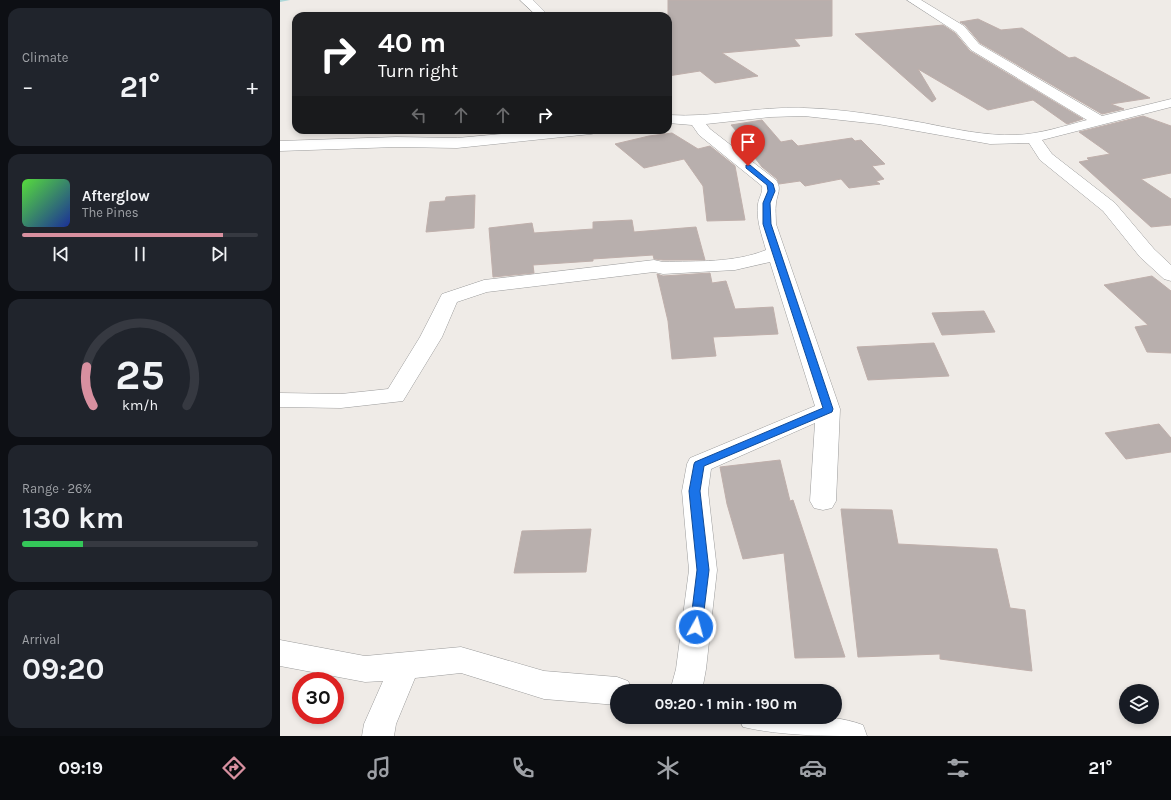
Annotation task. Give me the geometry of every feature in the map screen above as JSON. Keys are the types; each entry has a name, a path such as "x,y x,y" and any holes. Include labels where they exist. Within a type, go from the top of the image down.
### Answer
{"street":[{"path":"526,0 539,12"},
{"path":"913,0 960,30 975,47 1100,121"},
{"path":"672,119 697,121 776,112 803,112 879,120 978,139 999,141 1033,138 1171,103"},
{"path":"697,121 704,132 770,184 771,191 767,203 767,224 828,409 823,501"},
{"path":"280,146 396,142 457,143 550,134"},
{"path":"1033,138 1046,157 1109,207 1147,253 1171,275"},
{"path":"280,400 341,401 396,396 431,337 449,298 484,286 654,266 662,268 747,263 764,259 776,253"},
{"path":"688,684 691,669 703,570 695,491 699,464 828,409"},
{"path":"280,653 365,669 461,660 544,685 610,690"},
{"path":"378,736 380,724 405,665"},
{"path":"790,724 851,736"}],"building":[{"path":"668,0 832,0 832,36 794,39 800,46 722,53 758,76 715,83 700,71 672,75 672,12 668,12"},
{"path":"978,19 1001,30 1022,28 1069,58 1075,57 1150,98 1111,104 1124,109 1102,114 980,43 965,25 960,22"},
{"path":"943,25 955,33 970,51 1083,119 1067,124 1033,100 988,110 918,69 936,99 932,102 855,34"},
{"path":"1143,116 1171,126 1171,173 1141,179 1171,199 1171,225 1151,227 1079,162 1089,160 1087,158 1110,154 1079,132"},
{"path":"762,120 781,142 792,140 798,146 852,138 855,141 861,140 885,164 872,166 884,179 876,181 880,184 849,188 841,179 805,186 800,181 779,184 777,179 762,167 741,140 744,140 731,125"},
{"path":"672,133 698,149 710,146 735,166 745,220 707,221 703,186 684,159 644,168 615,144 649,136"},
{"path":"475,195 474,228 426,232 430,202 445,201 446,197"},
{"path":"632,220 634,232 696,227 705,260 663,260 654,259 653,255 593,259 593,261 533,265 534,273 493,277 489,228 532,223 534,233 593,229 593,222"},
{"path":"710,273 712,283 726,281 735,309 773,307 778,334 713,337 716,356 672,359 668,321 657,274 663,276"},
{"path":"1152,276 1171,291 1171,353 1147,352 1135,327 1148,325 1104,285"},
{"path":"984,311 995,332 942,335 932,313"},
{"path":"934,343 949,376 868,380 857,347"},
{"path":"1159,424 1171,438 1171,452 1126,459 1105,433"},
{"path":"780,460 790,501 793,500 845,657 795,658 784,553 743,559 727,504 720,467"},
{"path":"841,509 892,510 898,544 997,549 1010,608 1025,610 1032,671 940,659 940,654 858,657"},
{"path":"591,529 586,572 514,573 522,531"}],"waterway":[{"path":"280,1 288,0"}],"route":[{"path":"696,627 703,570 695,491 699,464 828,409 767,224 767,203 771,191 770,184 748,166"}]}
